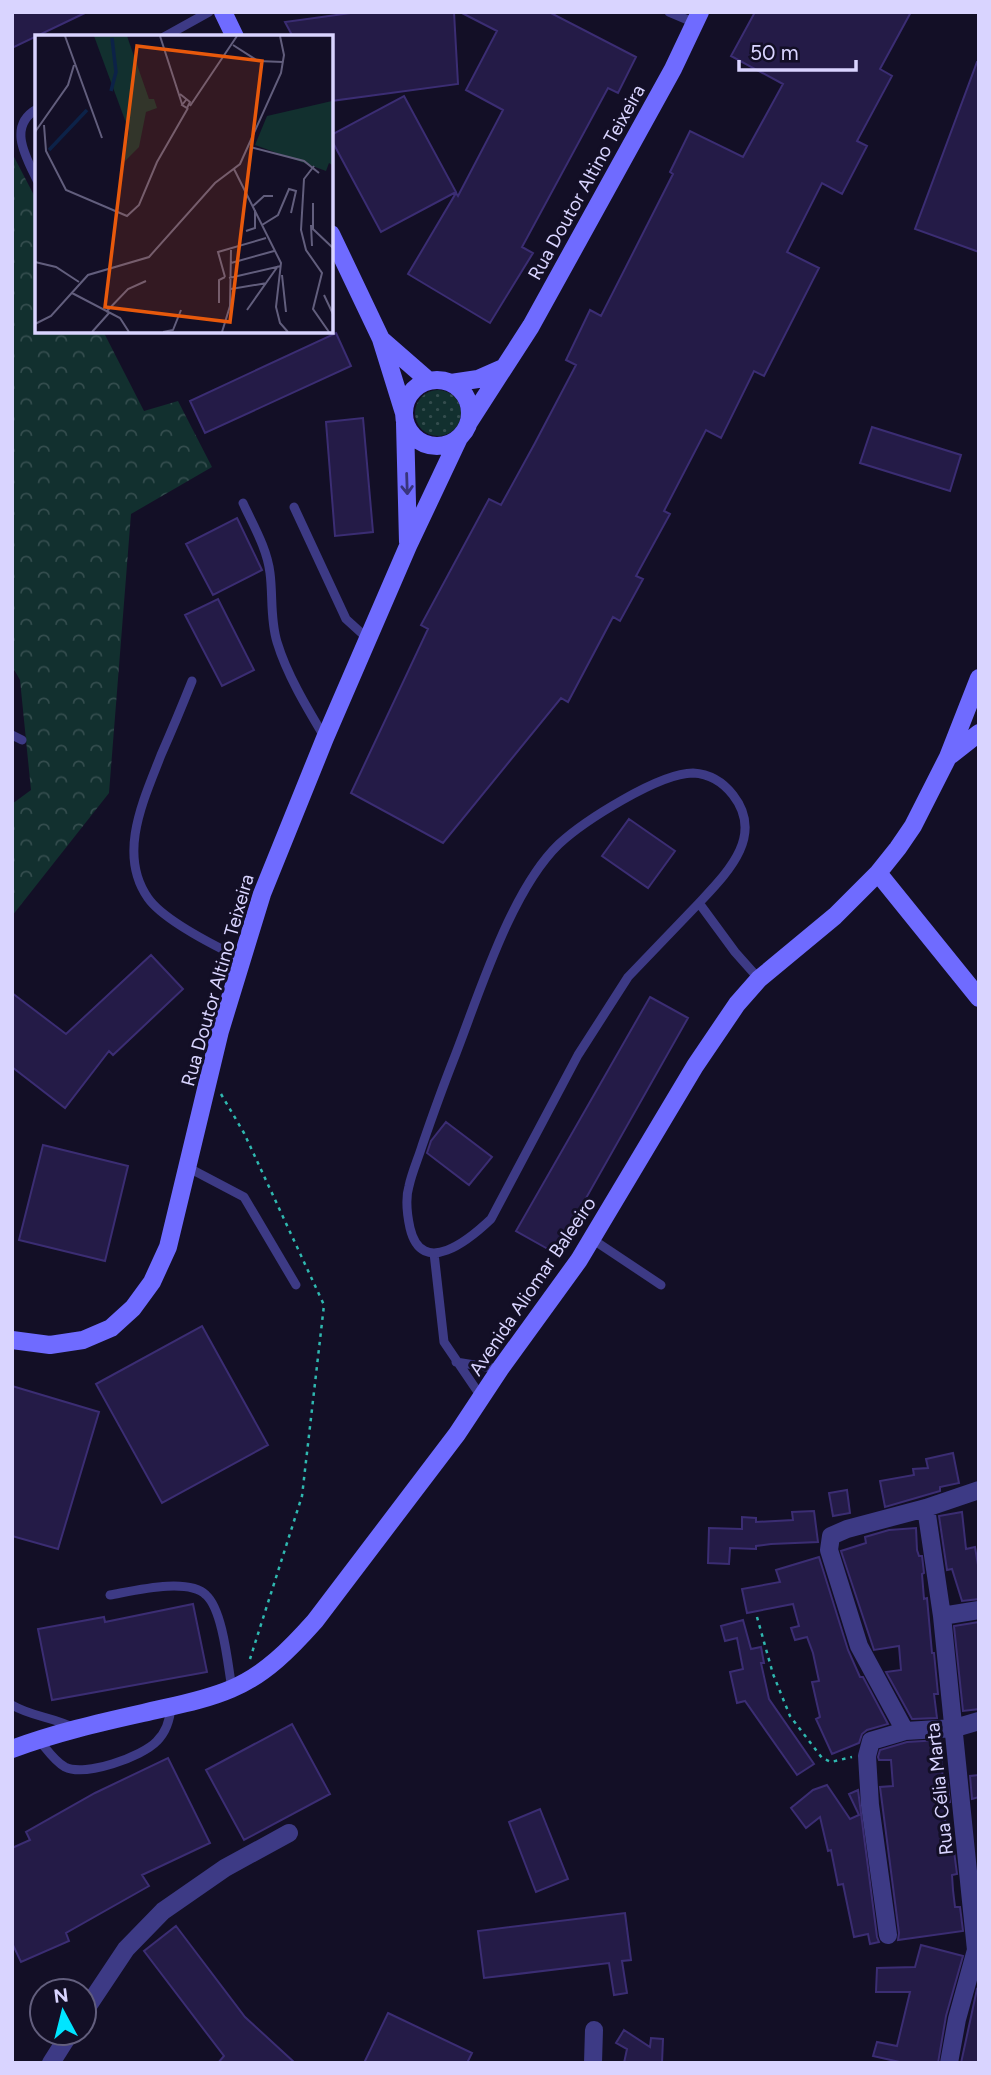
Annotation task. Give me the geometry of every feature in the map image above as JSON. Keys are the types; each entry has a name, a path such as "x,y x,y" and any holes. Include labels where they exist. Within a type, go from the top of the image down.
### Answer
{"street":[{"path":"223,12 234,35"},
{"name":"Rua Doutor Altino Teixeira","path":"469,422 531,326 673,69 698,18"},
{"path":"332,236 381,339 405,417 417,439 427,444 438,446 459,438 469,422 469,404 465,395 451,383"},
{"path":"381,339 429,381"},
{"path":"405,417 411,393 419,385 429,381 451,383 478,379 503,368"},
{"name":"Rua Doutor Altino Teixeira","path":"405,417 408,546"},
{"name":"Rua Doutor Altino Teixeira","path":"12,1340 50,1345 83,1340 111,1328 133,1308 152,1282 168,1247 220,1031 262,894 325,737 408,546 459,438"},
{"name":"Avenida Aliomar Baleeiro","path":"12,1749 74,1728 171,1707 232,1689 265,1669 296,1643 482,1398 554,1296 592,1239 716,1033 737,1004 760,979 835,916 878,873 913,826 974,705 978,682"},
{"path":"948,757 979,733"},
{"path":"878,873 979,998"},
{"path":"905,1731 859,1646 831,1556 829,1541 835,1534 979,1490"},
{"name":"Rua Célia Marta","path":"926,1508 955,1728 971,1814 976,1950 957,2019 950,2063"},
{"path":"942,1616 979,1609"},
{"path":"888,1935 870,1805 867,1756 871,1741 905,1731 955,1728 979,1721"},
{"path":"98,1990 126,1949 163,1911 225,1868 289,1833"},
{"path":"593,2063 594,2030"},
{"path":"51,2063 62,2047"}],"lane":[{"path":"168,35 209,12"},
{"path":"669,12 698,18"},
{"path":"35,110 22,124 19,136 21,147 35,176"},
{"path":"243,503 266,554 270,570 276,641 325,737"},
{"path":"294,507 346,619 368,639"},
{"path":"192,681 139,811 135,862 139,883 149,900 162,913 243,960"},
{"path":"12,735 22,740"},
{"path":"692,774 713,778 726,787 740,804 746,824 744,843 728,872 699,903 628,977 578,1055 491,1219 472,1237 452,1250 434,1253 420,1248 412,1235 407,1213 408,1187 496,951 528,881 559,844 606,811 640,789 671,777 692,774"},
{"path":"699,903 760,979"},
{"path":"187,1167 244,1197 296,1285"},
{"path":"592,1239 661,1285"},
{"path":"434,1253 444,1342 482,1398"},
{"path":"456,1362 500,1369"},
{"path":"110,1595 151,1587 176,1587 199,1590 206,1594 219,1622 232,1689"},
{"path":"12,1705 28,1714 51,1718 74,1728"},
{"path":"38,1739 63,1766 72,1769 95,1769 149,1748 159,1740 166,1729 171,1707"}],"path":[{"path":"208,1082 223,1096 244,1133 324,1305 302,1496 249,1663 256,1657 265,1669"},
{"path":"757,1617 773,1674 790,1716 822,1758 831,1762 849,1759 871,1741"}],"green space":[{"path":"12,153 35,197 35,332 104,332 144,411 178,401 212,467 131,514 109,793 12,916 12,804 31,790 20,680 12,666"},
{"path":"438,390 454,397 461,413 454,429 438,436 422,429 415,413 422,397"}],"building":[{"path":"12,12 87,12 35,35 12,48"},
{"path":"358,12 454,12 458,84 332,101 332,35 292,35 285,22"},
{"path":"460,12 549,12 636,57 618,93 608,88 522,247 533,253 490,323 408,274 456,193 458,196 503,110 466,90 497,31"},
{"path":"755,12 911,12 880,69 892,76 857,141 867,146 842,194 822,183 787,252 819,268 764,376 754,371 721,438 706,430 664,511 670,514 636,576 643,579 620,621 613,617 568,702 561,698 443,843 351,793 428,629 421,625 489,499 501,505 535,443 576,365 566,360 590,310 601,316 673,174 670,172 690,131 743,157 783,84 731,56"},
{"path":"979,62 979,252 915,229"},
{"path":"404,96 456,192 381,232 332,141 332,134"},
{"path":"336,333 351,366 205,433 190,401"},
{"path":"363,418 373,532 335,536 326,422"},
{"path":"872,427 961,455 950,491 860,463"},
{"path":"237,518 262,570 213,595 186,544"},
{"path":"218,599 254,670 222,686 185,615"},
{"path":"629,819 675,851 648,888 602,856"},
{"path":"151,955 183,989 113,1055 109,1051 65,1108 12,1067 12,993 66,1034"},
{"path":"650,997 688,1018 555,1253 516,1231"},
{"path":"446,1122 492,1157 469,1185 427,1153 431,1141"},
{"path":"43,1145 128,1166 105,1261 19,1240"},
{"path":"202,1326 268,1445 162,1503 96,1384"},
{"path":"12,1386 99,1412 58,1549 12,1536"},
{"path":"953,1453 959,1483 885,1507 880,1481 914,1475 913,1469 928,1468 926,1459"},
{"path":"847,1490 850,1513 833,1516 829,1493"},
{"path":"814,1511 818,1542 771,1544 756,1546 756,1549 730,1548 729,1564 708,1563 709,1528 742,1529 742,1517 756,1518 756,1522 793,1520 792,1512"},
{"path":"962,1512 966,1549 975,1547 979,1571 979,1599 962,1601 952,1569 947,1570 939,1516"},
{"path":"916,1528 917,1550 919,1556 922,1556 924,1573 924,1599 927,1598 934,1653 938,1694 934,1694 937,1718 912,1719 886,1672 901,1670 899,1646 874,1650 841,1551 866,1543 865,1537 889,1530"},
{"path":"819,1557 848,1650 860,1677 863,1677 888,1724 867,1730 862,1734 859,1743 832,1754 816,1719 820,1717 812,1682 819,1681 813,1653 807,1637 795,1640 791,1628 799,1626 793,1604 747,1613 742,1589 780,1582 776,1570"},
{"path":"193,1604 207,1672 52,1700 38,1629 104,1617 105,1622"},
{"path":"743,1620 751,1649 761,1647 764,1663 761,1663 769,1699 814,1764 797,1775 745,1701 737,1703 730,1672 743,1669 737,1638 725,1641 721,1626"},
{"path":"979,1622 979,1709 963,1711 954,1626"},
{"path":"292,1724 330,1794 244,1840 206,1770"},
{"path":"940,1740 943,1781 947,1780 950,1802 945,1810 946,1851 954,1851 957,1874 952,1875 953,1890 955,1907 960,1907 963,1931 898,1940 880,1787 893,1786 891,1760 879,1760 878,1757 880,1750 907,1742"},
{"path":"168,1758 210,1843 142,1875 149,1886 66,1933 69,1941 21,1962 12,1943 12,1848 30,1840 26,1832 95,1793"},
{"path":"979,1775 979,1797 972,1799 970,1776"},
{"path":"827,1785 850,1819 859,1815 849,1794 858,1790 879,1942 870,1944 868,1934 854,1937 843,1884 838,1885 831,1850 828,1851 820,1817 806,1828 791,1808 813,1790"},
{"path":"540,1809 568,1879 536,1892 509,1822"},
{"path":"625,1913 631,1960 622,1961 627,1993 614,1995 609,1963 484,1978 478,1931"},
{"path":"176,1926 245,2017 295,2063 218,2063 224,2056 144,1951"},
{"path":"921,1945 963,1956 946,2016 938,2063 904,2063 873,2056 877,2042 897,2046 910,1992 876,1992 877,1968 915,1967"},
{"path":"977,1989 979,2063 961,2063"},
{"path":"388,2013 472,2053 467,2063 364,2063"},
{"path":"624,2030 650,2047 651,2038 663,2039 662,2063 624,2063 627,2049 616,2043"}]}
